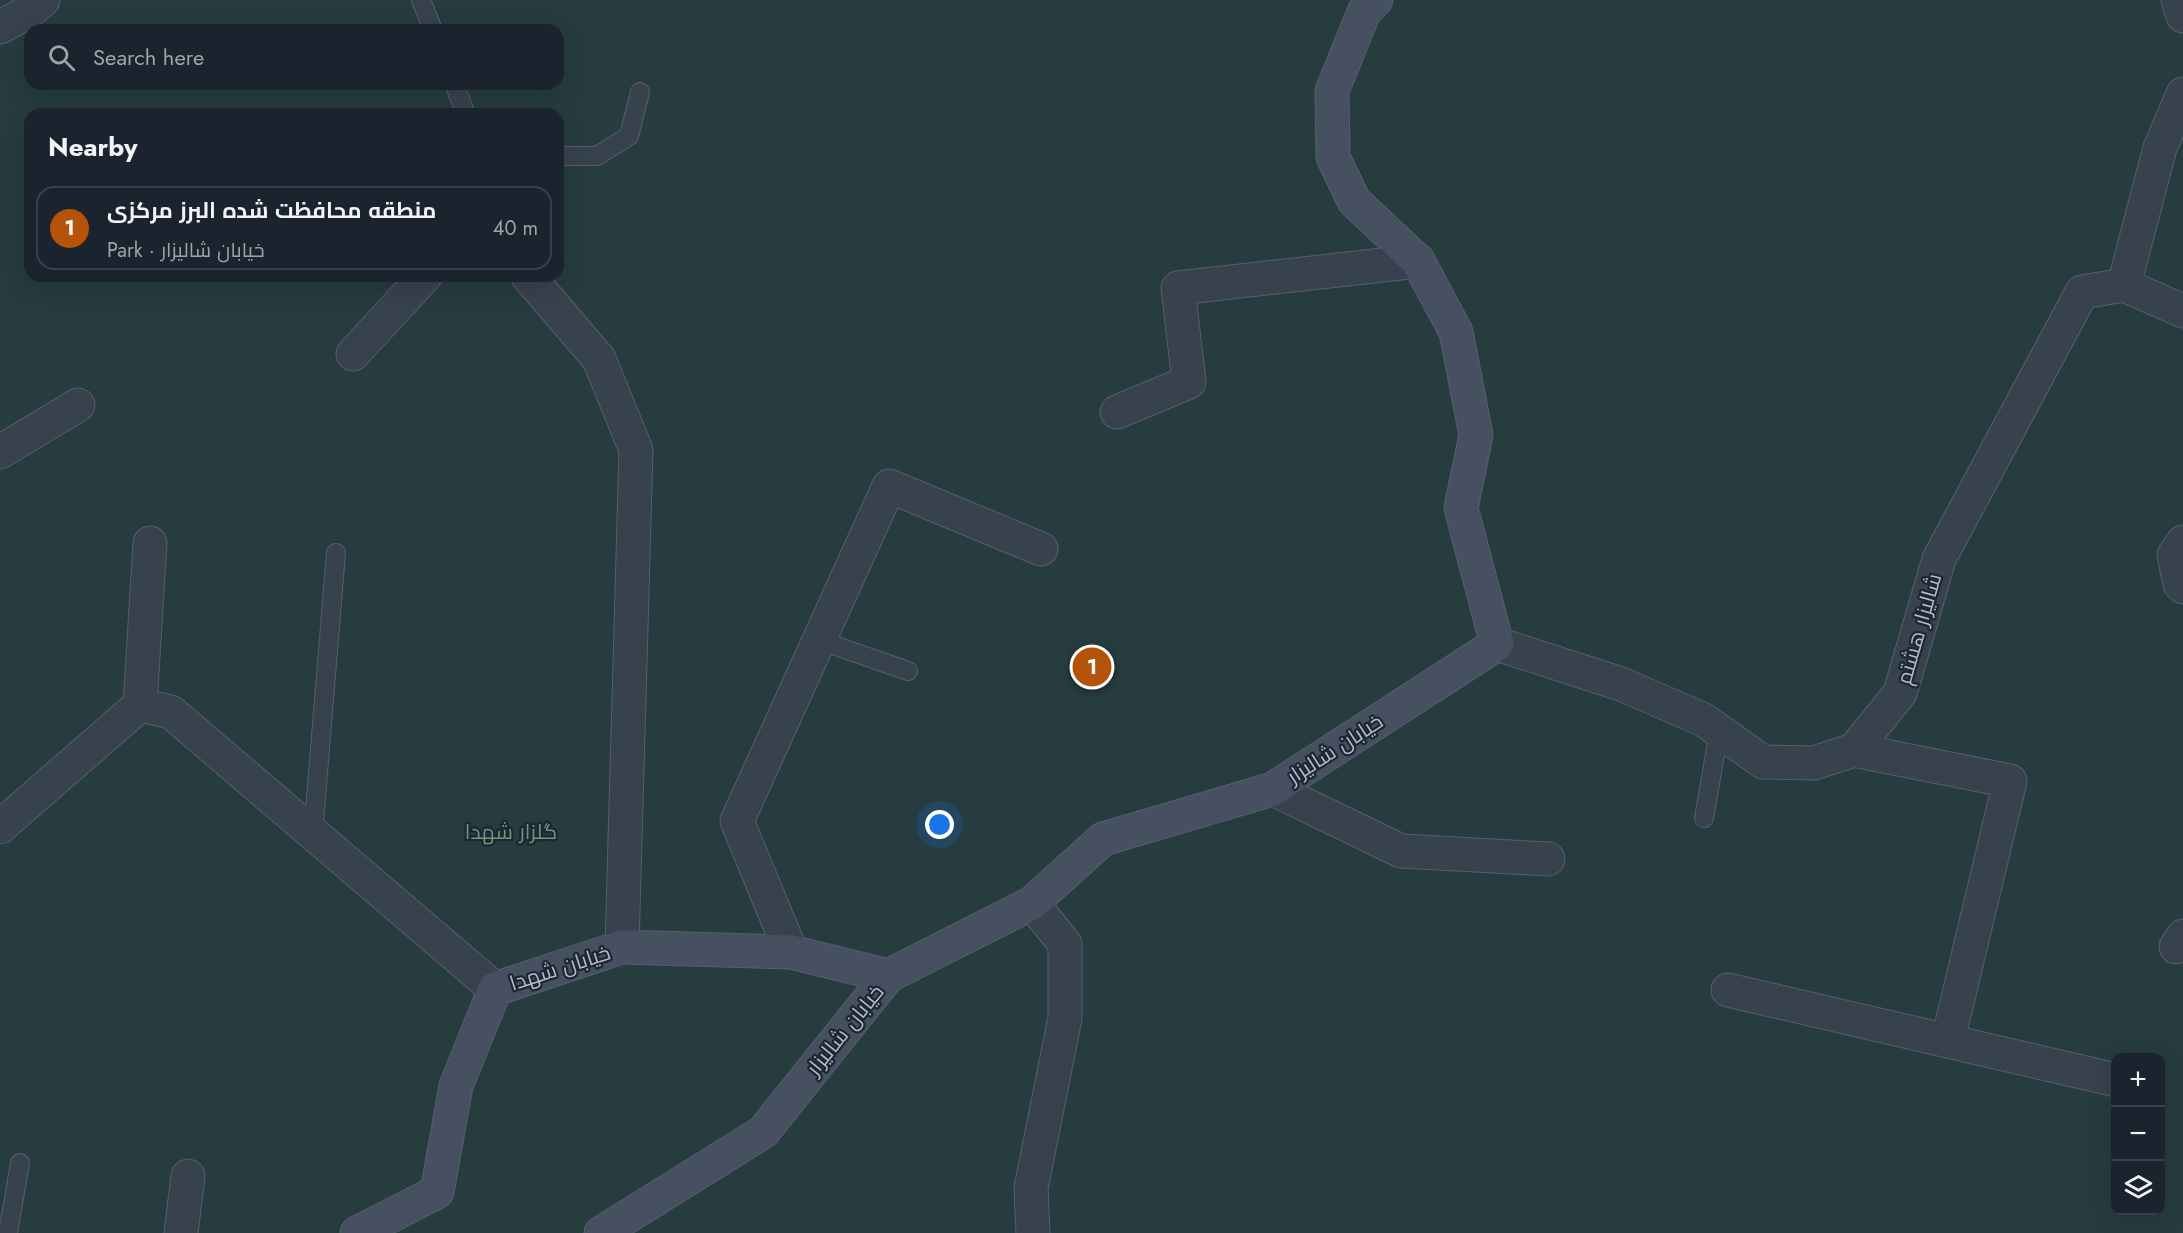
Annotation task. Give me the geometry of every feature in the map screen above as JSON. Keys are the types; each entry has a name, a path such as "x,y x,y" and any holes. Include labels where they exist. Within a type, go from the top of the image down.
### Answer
{"street":[{"path":"0,27 30,11 43,0"},
{"path":"1376,0 1364,12 1332,91 1333,157 1354,201 1418,261 1455,332 1476,435 1461,508 1497,644 1621,684 1704,720 1763,762 1814,763 1854,750 2010,781 1948,1040"},
{"path":"2178,0 2183,16"},
{"path":"2183,94 2160,148 2124,285 2183,311"},
{"path":"1117,412 1189,382 1178,288 1418,261"},
{"path":"353,354 419,282"},
{"path":"533,282 599,359 636,450 622,947"},
{"name":"شالیزار هشتم","path":"1854,750 1900,693 1939,559 2082,292 2124,285"},
{"path":"0,452 78,405"},
{"path":"791,952 737,820 889,486 1041,549"},
{"path":"2183,542 2174,555 2180,584 2183,587"},
{"path":"0,826 140,705 150,543"},
{"name":"خیابان شالیزار","path":"602,1233 763,1132 888,976 1032,903 1103,839 1273,789 1497,644"},
{"path":"140,705 171,712 495,989"},
{"path":"1273,789 1401,851 1548,859"},
{"path":"1032,903 1065,944 1065,1018 1031,1188 1033,1233"},
{"name":"خیابان شهدا","path":"357,1233 437,1192 456,1086 495,989 622,947 791,952 888,976"},
{"path":"1728,990 2111,1079"},
{"path":"181,1233 188,1176"}],"lane":[{"path":"421,0 431,24"},
{"path":"456,90 464,108"},
{"path":"564,156 597,156 629,136 640,92"},
{"path":"313,834 336,553"},
{"path":"819,640 908,671"},
{"path":"1704,818 1719,731"},
{"path":"8,1233 20,1163"}],"green space":[{"name":"گلزار شهدا","path":"0,0 2183,0 2183,1233 0,1233"}],"place":[{"name":"منطقه محافظت شده البرز مرکزی","path":"1092,667"}]}
